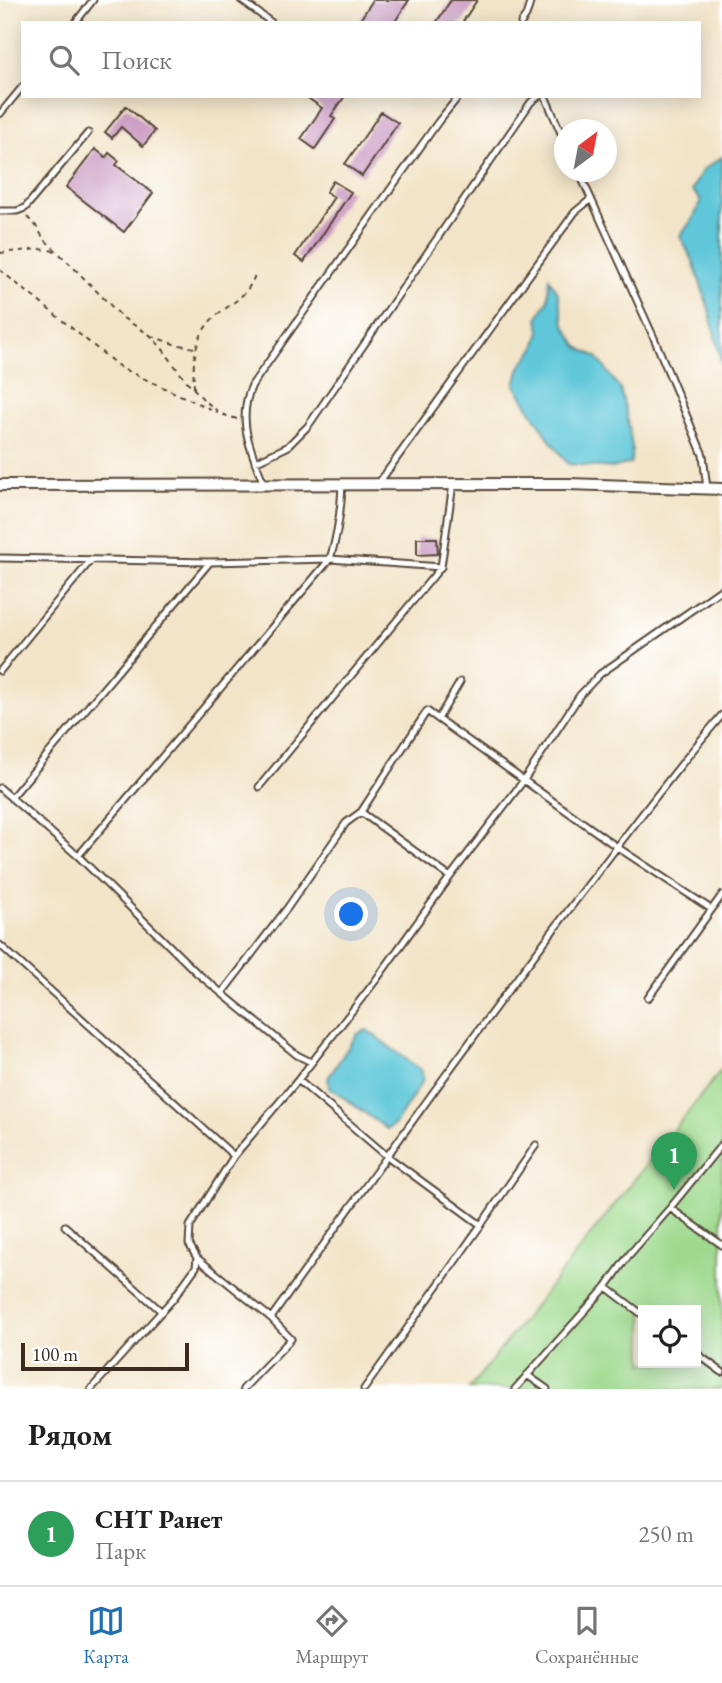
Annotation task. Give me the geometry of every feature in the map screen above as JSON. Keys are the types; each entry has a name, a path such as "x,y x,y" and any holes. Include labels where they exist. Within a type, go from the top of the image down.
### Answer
{"street":[{"path":"0,485 568,484 722,489"}],"lane":[{"path":"77,21 93,0"},
{"path":"241,0 269,21"},
{"path":"522,21 529,2 540,0"},
{"path":"0,114 21,88"},
{"path":"264,484 246,434 246,399 252,385 457,98"},
{"path":"255,462 287,447 308,426 536,98"},
{"path":"546,98 555,119"},
{"path":"0,211 25,208 88,133"},
{"path":"583,182 703,455 706,489"},
{"path":"378,484 575,212 591,199"},
{"path":"78,856 330,559 337,537 342,484"},
{"path":"258,788 441,567 453,484"},
{"path":"0,558 210,562 330,559 441,567"},
{"path":"0,671 91,560"},
{"path":"11,798 210,562"},
{"path":"243,1389 291,1339 271,1318 197,1258 189,1244 190,1226 234,1156 376,980 524,779 580,695 600,674 722,589"},
{"path":"438,719 460,682"},
{"path":"222,993 346,823 361,812 427,711 617,847 711,909"},
{"path":"271,1318 535,953 722,715"},
{"path":"0,789 78,856 196,972 297,1055 311,1062"},
{"path":"361,812 450,877"},
{"path":"648,998 722,895"},
{"path":"0,945 234,1156"},
{"path":"298,1080 387,1156 481,1225"},
{"path":"364,1389 536,1144"},
{"path":"515,1389 606,1287 629,1255 722,1144"},
{"path":"670,1208 722,1245"},
{"path":"65,1226 161,1311"},
{"path":"91,1389 173,1299 196,1267 197,1258"},
{"path":"606,1287 638,1311"},
{"path":"701,1357 722,1372"},
{"path":"527,1375 547,1389"}],"path":[{"path":"17,211 36,226 55,251 123,318 150,335 195,348"},
{"path":"0,253 40,249 55,251"},
{"path":"0,270 121,368 221,414 245,422"},
{"path":"194,389 192,369 195,348 204,330 216,315 235,303 250,288 255,275"},
{"path":"150,335 194,389 221,414"}],"green space":[{"path":"722,1069 722,1389 469,1389"}],"water":[{"path":"722,157 722,366 709,309 693,261 680,236 694,217 701,200 692,190 702,171"},
{"path":"549,278 558,293 564,324 578,347 597,357 620,389 632,447 631,463 612,468 568,464 515,385 520,367 535,348 540,331 538,317 548,300"},
{"path":"367,1030 422,1071 423,1080 395,1124 387,1129 329,1087 328,1078 357,1034"}],"building":[{"path":"373,0 409,0 395,21 359,21"},
{"path":"451,0 477,0 463,21 437,21"},
{"path":"308,98 344,98 331,116 335,119 315,149 301,139 322,108"},
{"path":"126,106 155,131 143,146 121,127 112,138 105,132"},
{"path":"381,112 398,123 362,176 345,164"},
{"path":"95,149 106,157 109,153 119,161 116,165 153,193 124,232 66,187"},
{"path":"333,181 351,192 304,262 295,256 334,197 326,192"},
{"path":"417,538 437,538 438,554 417,555"}],"place":[{"name":"СНТ Ранет","path":"674,1190"}]}
